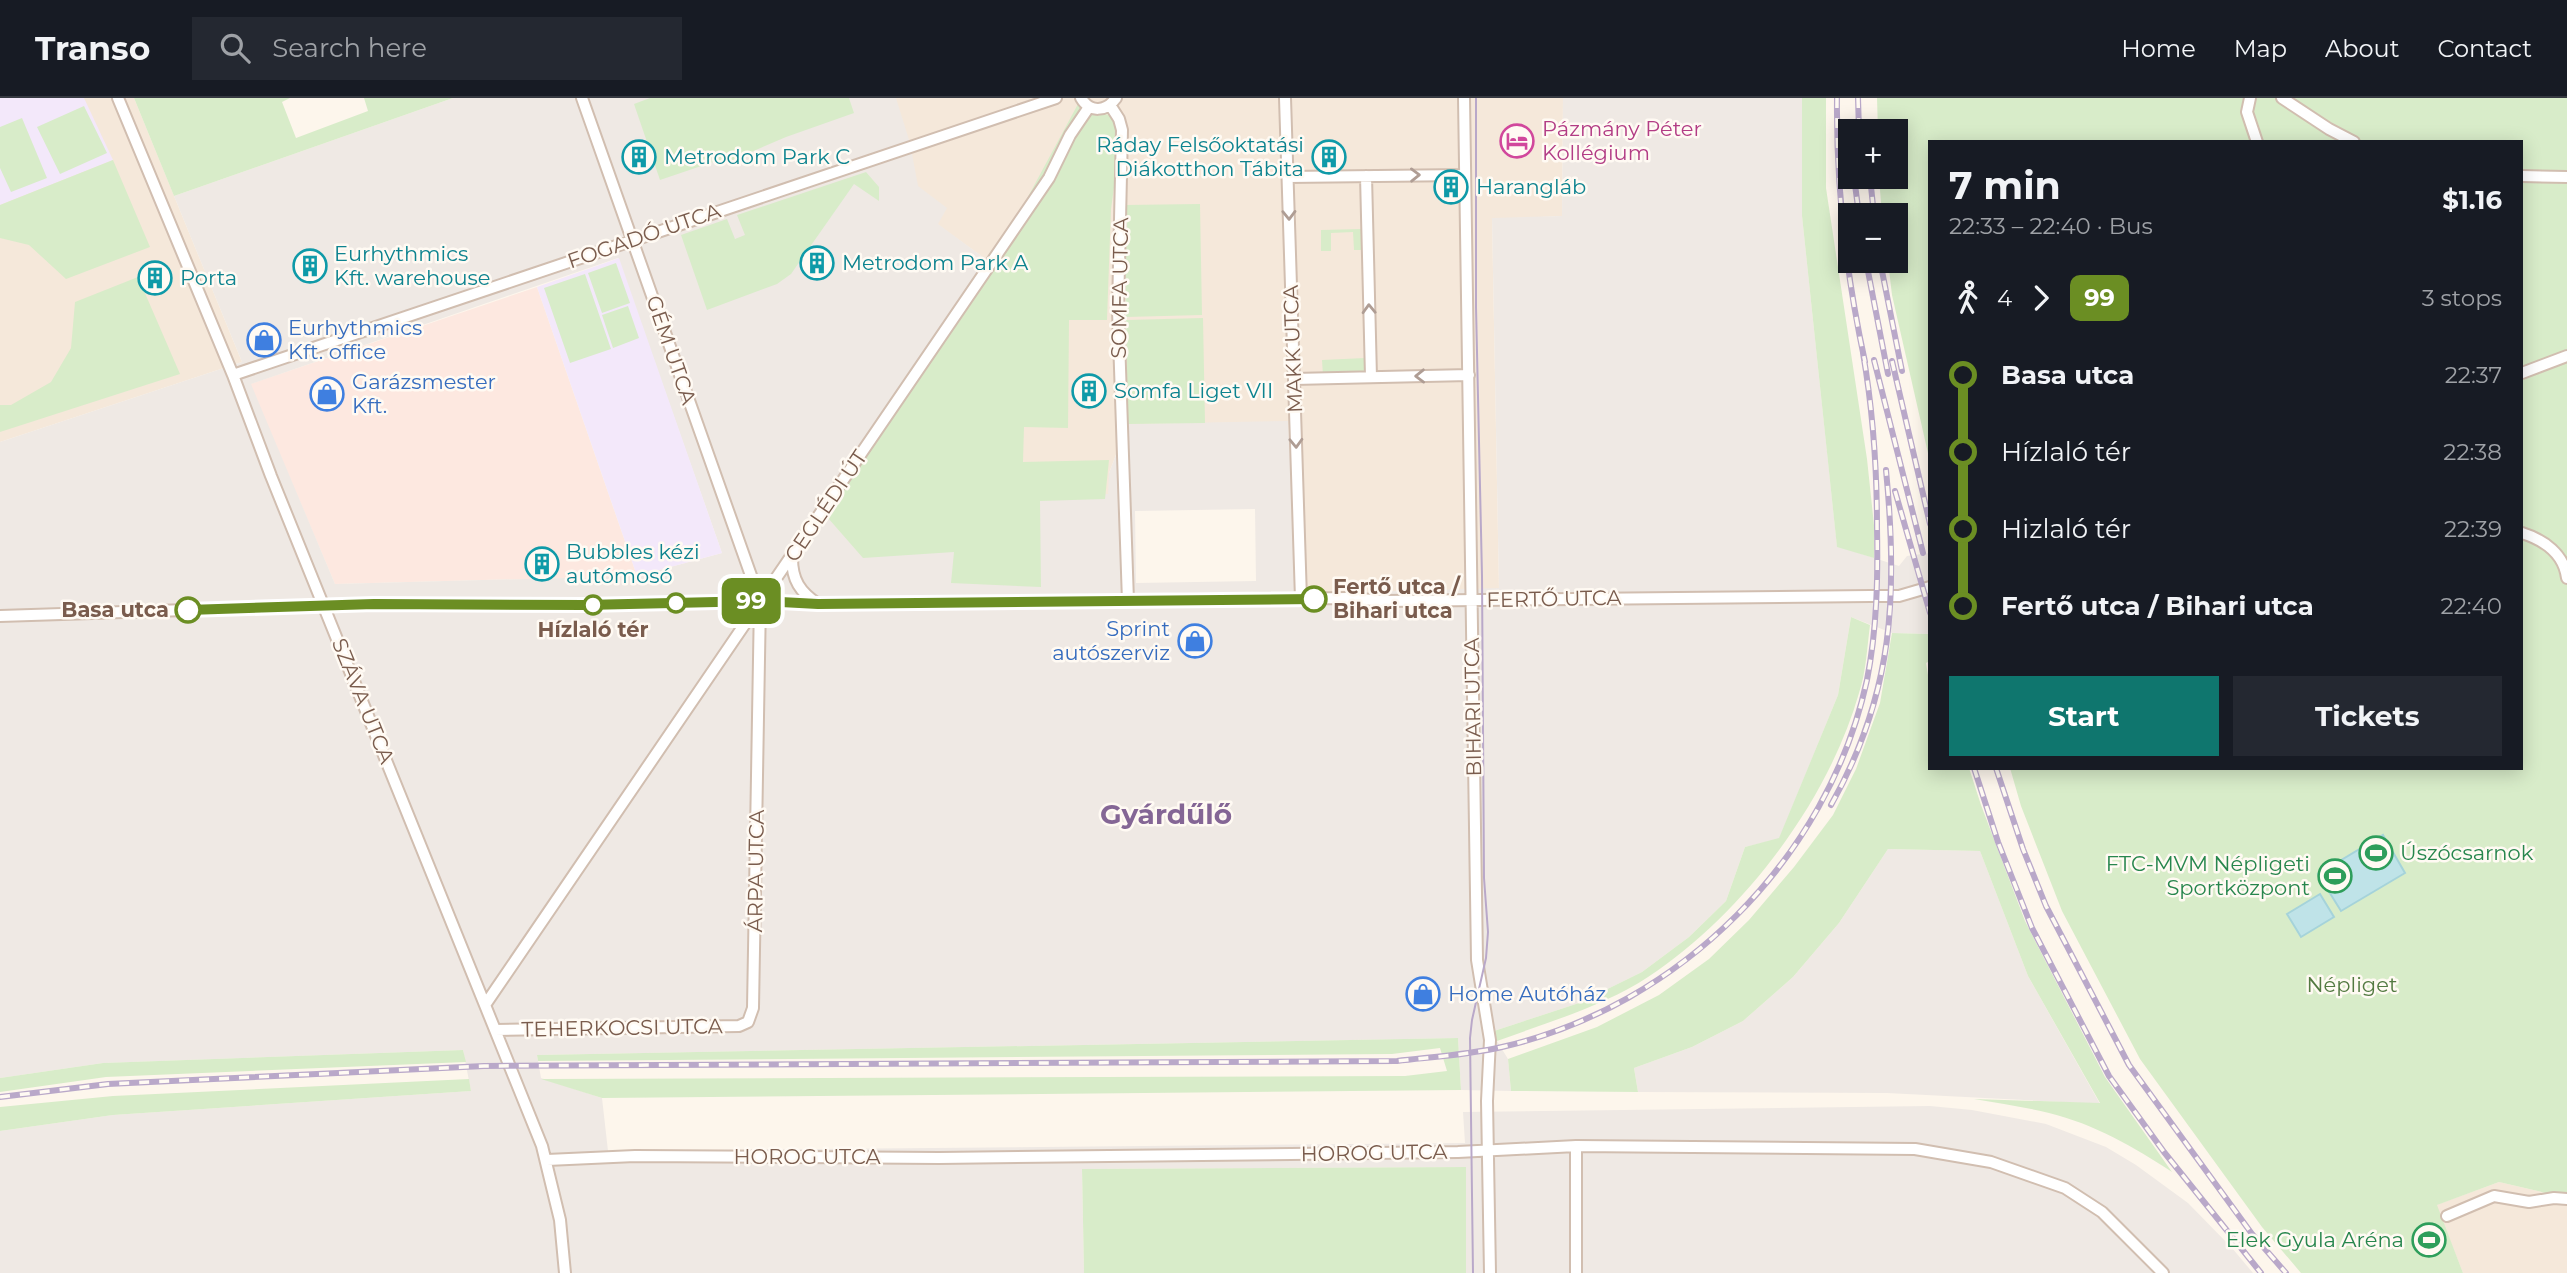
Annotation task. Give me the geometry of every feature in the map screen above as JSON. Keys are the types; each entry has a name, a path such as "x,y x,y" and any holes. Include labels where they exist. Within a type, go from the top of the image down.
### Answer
{"street":[{"name":"SZÁVA UTCA","path":"118,98 233,375 547,1160 560,1220 565,1273"},
{"name":"GÉM UTCA","path":"582,98 760,601 759,720"},
{"name":"FOGADÓ UTCA","path":"233,375 1056,98"},
{"name":"MAKK UTCA","path":"1285,98 1301,599"},
{"name":"BIHARI UTCA","path":"1464,98 1477,960 1490,1040 1487,1071 1490,1273"},
{"path":"2250,98 2247,112 2256,140"},
{"path":"2282,98 2350,140"},
{"path":"1085,103 1100,110 1113,102"},
{"name":"SOMFA UTCA","path":"1113,102 1122,130 1118,310 1128,601"},
{"name":"CEGLÉDI ÚT","path":"485,1005 1049,178 1085,103"},
{"path":"1288,177 1465,175"},
{"path":"1366,176 1371,377"},
{"path":"2523,176 2567,177"},
{"path":"2523,373 2567,356"},
{"path":"1294,379 1469,375"},
{"path":"2523,534 2552,548 2565,565 2567,578"},
{"path":"792,556 794,576 799,588 818,604"},
{"name":"FERTŐ UTCA","path":"760,601 818,604 1348,597 1385,601 1899,596 1928,588"},
{"path":"0,616 324,606 760,601"},
{"name":"ÁRPA UTCA","path":"748,1021 753,1008 759,720"},
{"name":"TEHERKOCSI UTCA","path":"495,1030 739,1026 748,1021"},
{"path":"1576,1146 1576,1273"},
{"name":"HOROG UTCA","path":"547,1160 635,1156 939,1158 1488,1151 1576,1146 1915,1149 1969,1156 2014,1168 2065,1188 2102,1212 2162,1273"},
{"path":"2447,1216 2494,1196 2529,1202 2567,1199"}],"shaded area":[{"path":"0,98 134,98 242,362 0,442"},
{"path":"0,98 84,98 113,160 0,205"},
{"path":"453,98 896,98 910,143 918,186 947,208 938,224 991,263 1012,471 1048,494 1108,494 1109,473 1128,424 1288,421 1297,594 1499,588 1492,218 1562,216 1563,98 1802,98 1802,216 1837,546 1899,566 1907,556 1928,553 1928,634 1892,633 1851,617 1838,695 1779,839 1745,847 1726,901 1689,937 1642,972 1579,1003 1494,1031 1508,1059 1511,1091 1461,1090 1458,1038 537,1055 541,1078 602,1098 608,1151 1465,1143 1463,1112 1930,1106 1972,1110 2046,1124 2106,1147 2188,1203 2253,1273 1466,1273 1466,1167 1082,1169 1084,1273 0,1273 0,1131 113,1115 471,1091 463,1050 103,1063 0,1078 0,442 242,362 174,196","holes":["618,258 722,553 637,576 335,584 251,384","1255,509 1256,581 1136,583 1135,511"]},
{"path":"595,98 1563,98 1562,216 1492,219 1499,589 1297,594 1288,422 1128,424 1109,473 1109,494 1048,494 1011,471 991,263 937,224"},
{"path":"619,258 722,553 637,576 537,287"},
{"path":"537,287 637,576 335,584 250,384"},
{"path":"1888,849 1980,851 2028,976 2100,1104 1887,1093 1638,1092 1634,1068 1692,1047 1743,1021 1793,977 1839,923"},
{"path":"2499,1182 2567,1198 2567,1273 2463,1273 2436,1205"}],"green space":[{"path":"134,98 290,98 282,102 296,138 368,111 364,98 453,98 174,196"},
{"path":"650,98 849,98 854,113 786,137 721,165 719,160 660,180 634,104"},
{"path":"1802,98 1826,98 1826,188 1867,459 1874,525 1874,558 1837,547 1802,216"},
{"name":"FTC-MVM Népligeti Sportközpont","path":"1877,98 2567,98 2567,1198 2499,1182 2437,1205 2463,1273 2301,1273 2262,1227 2140,1059 2062,911 2021,806 2011,770 2523,770 2523,140 1928,140 1928,453 1889,273 1908,273 1908,203 1881,203 1880,189 1908,189 1908,119 1878,119"},
{"path":"1078,104 1119,119 1122,130 1111,209 1107,320 1069,320 1068,428 1024,427 1023,462 1109,460 1105,499 1040,501 1041,587 951,583 954,552 863,558 828,518 875,434 996,256"},
{"path":"84,106 107,153 60,174 37,127"},
{"path":"22,118 47,178 11,192 0,168 0,127"},
{"path":"113,160 150,247 66,279 29,245 0,238 0,205"},
{"path":"866,172 879,187 879,201 854,184 791,274 777,284 707,310 681,235 727,219 735,239 745,235 737,215"},
{"path":"1200,204 1202,315 1126,317 1124,205"},
{"path":"1361,229 1362,250 1354,250 1353,232 1331,233 1331,251 1321,251 1321,230"},
{"path":"616,263 630,303 602,313 588,273"},
{"path":"585,274 611,349 570,363 544,288"},
{"path":"138,277 180,374 0,432 0,405 11,405 51,382 71,348 75,302"},
{"path":"628,306 639,338 613,348 602,315"},
{"path":"1203,318 1205,423 1128,424 1126,320"},
{"path":"1365,358 1366,375 1323,376 1322,360"},
{"path":"1851,617 1870,625 1865,668 1845,734 1826,775 1803,814 1748,889 1716,922 1648,977 1613,997 1497,1041 1494,1031 1579,1003 1642,972 1689,937 1726,901 1745,847 1779,838 1838,695"},
{"path":"1892,633 1928,634 1928,770 1970,770 2025,921 2105,1077 2172,1172 2128,1145 2082,1123 2040,1111 1974,1099 2100,1103 2028,976 1980,851 1888,849 1839,923 1793,977 1743,1021 1692,1047 1634,1068 1638,1092 1511,1091 1508,1059 1597,1027 1659,995 1709,959 1749,920 1833,815 1856,769 1880,703"},
{"path":"1458,1038 1461,1090 602,1098 541,1079 1405,1076 1447,1071 1440,1048 1392,1054 538,1061 537,1055"},
{"path":"463,1050 466,1062 106,1077 0,1092 0,1078 103,1063"},
{"path":"469,1079 471,1091 113,1115 0,1131 0,1107 113,1096"},
{"path":"1466,1167 1466,1273 1084,1273 1082,1169"}],"water":[{"path":"2383,835 2405,873 2341,911 2318,874"},
{"path":"2320,894 2334,917 2301,937 2287,914"}],"tram line":[{"path":"1473,1273 1470,1038 1486,958 1488,932 1484,878 1482,576 1476,307 1476,98"}],"railway":[{"path":"1837,98 1843,231 1865,362"},
{"path":"1858,98 1859,119"},
{"path":"1856,189 1857,203"},
{"path":"1871,189 1873,203"},
{"path":"1868,273 1888,374"},
{"path":"1882,273 1902,371"},
{"path":"0,1097 108,1084 484,1066 1397,1061 1489,1050 1567,1027 1629,998 1685,960 1737,915 1781,864 1819,807 1847,745 1867,680 1877,584 1875,461 1863,353"},
{"path":"1874,360 1923,553"},
{"path":"1892,361 1928,515"},
{"path":"1831,805 1852,764 1868,723 1887,642 1891,559 1886,470"},
{"path":"1895,491 1928,606"},
{"path":"1975,770 1998,842 2032,928 2109,1076 2164,1152 2261,1273"},
{"path":"1997,770 2023,849 2046,906 2129,1065 2252,1234 2286,1273"}],"bus line":[{"name":"99","path":"188,610 374,604 585,605 760,601 818,604 1314,599"}],"place":[{"name":"Pázmány Péter Kollégium","path":"1517,141"},
{"name":"Metrodom Park C","path":"639,157"},
{"name":"Ráday Felsőoktatási Diákotthon Tábita","path":"1329,157"},
{"name":"Harangláb","path":"1451,187"},
{"name":"Metrodom Park A","path":"817,263"},
{"name":"Eurhythmics Kft. warehouse","path":"310,266"},
{"name":"Porta","path":"155,278"},
{"name":"Eurhythmics Kft. office","path":"264,340"},
{"name":"Somfa Liget VII","path":"1089,391"},
{"name":"Garázsmester Kft.","path":"327,394"},
{"name":"Bubbles kézi autómosó","path":"542,564"},
{"name":"Fertő utca / Bihari utca","path":"1314,599"},
{"name":"Hízlaló tér","path":"593,605"},
{"name":"Basa utca","path":"188,610"},
{"name":"Sprint autószerviz","path":"1195,641"},
{"name":"Úszócsarnok","path":"2376,853"},
{"name":"FTC-MVM Népligeti Sportközpont","path":"2335,876"},
{"name":"Home Autóház","path":"1423,994"},
{"name":"Elek Gyula Aréna","path":"2429,1240"}],"district":[{"name":"Gyárdűlő","path":"1166,814"}],"park label":[{"name":"Népliget","path":"2352,985"}]}
